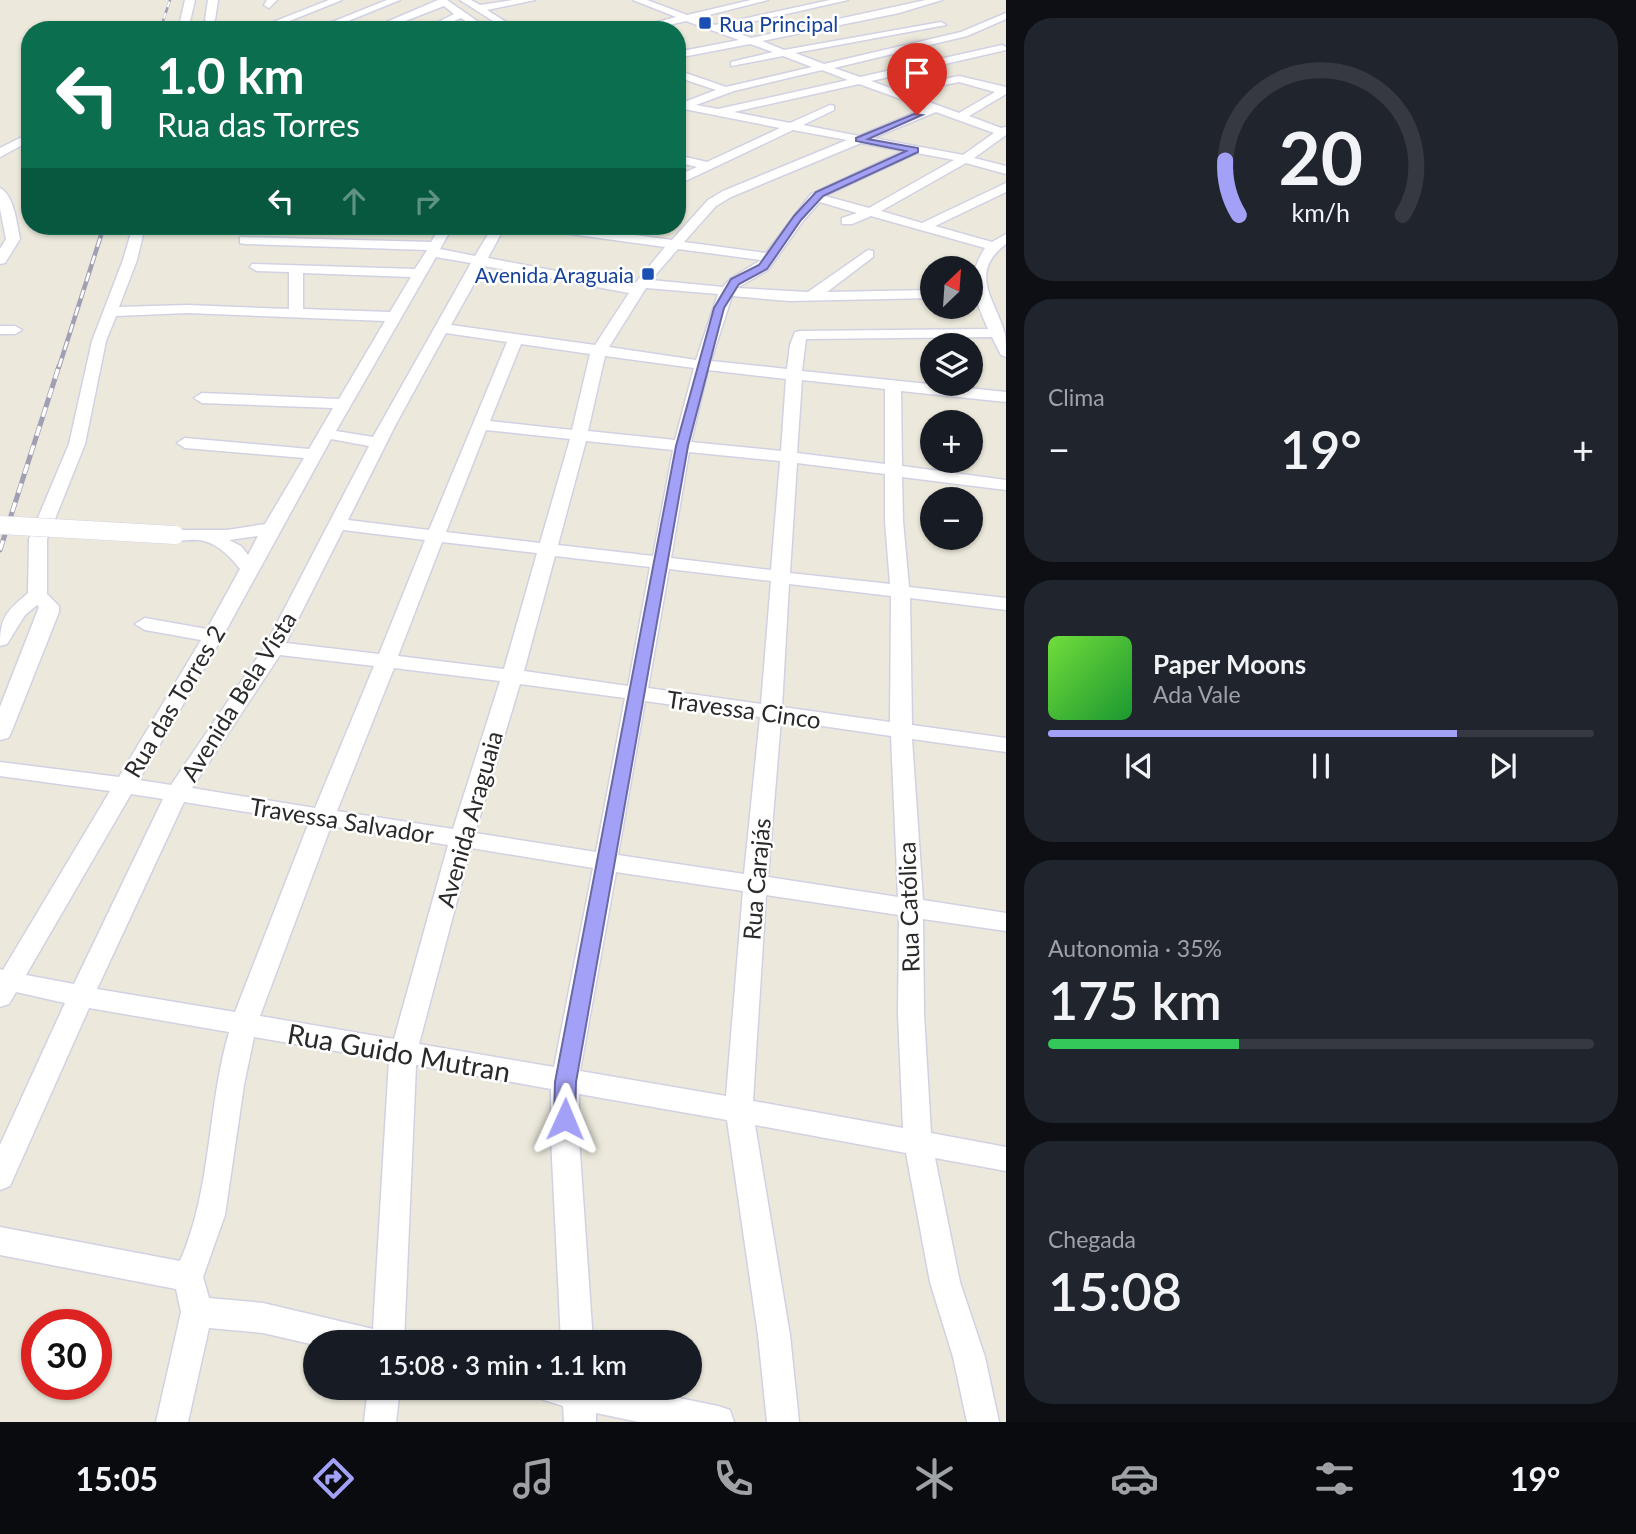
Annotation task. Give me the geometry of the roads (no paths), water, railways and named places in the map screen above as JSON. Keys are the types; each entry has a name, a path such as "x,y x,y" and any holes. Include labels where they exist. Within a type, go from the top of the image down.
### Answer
{"street":[{"path":"185,21 190,0"},
{"path":"210,20 213,0"},
{"path":"282,21 337,0"},
{"path":"340,21 395,0"},
{"path":"465,0 500,21"},
{"path":"481,8 530,0"},
{"path":"642,1 673,0"},
{"path":"673,21 763,0"},
{"path":"716,27 843,0"},
{"path":"870,0 975,38"},
{"path":"686,53 937,0"},
{"path":"394,21 442,1 471,21"},
{"path":"642,1 1004,131"},
{"path":"446,21 461,14"},
{"path":"686,103 772,78 964,33 1006,16"},
{"path":"734,64 783,52 941,25"},
{"path":"987,42 1003,47"},
{"path":"686,47 772,78"},
{"path":"716,113 1003,47"},
{"path":"686,76 774,107"},
{"path":"891,92 959,79 1005,91"},
{"path":"959,117 1005,91"},
{"path":"686,106 965,159 1006,170"},
{"path":"686,177 830,108"},
{"name":"Avenida Araguaia","path":"686,231 712,203 727,194 936,108"},
{"path":"847,221 871,212 965,159 1004,131"},
{"path":"0,137 21,138"},
{"path":"0,153 21,140"},
{"path":"988,143 1006,147"},
{"path":"575,1330 565,1138 565,1082 682,446 702,365 719,308 727,291 735,282 758,271 815,197 915,150"},
{"path":"686,160 709,166"},
{"path":"923,227 1006,187"},
{"path":"815,197 991,246"},
{"path":"0,260 13,239 10,219 1,198"},
{"path":"0,733 50,612 49,607 37,595 38,539 77,444 99,341 130,260 137,235"},
{"name":"Rua das Torres 2","path":"4,986 213,636 271,529 442,235"},
{"name":"Avenida Bela Vista","path":"0,1177 81,996 177,793 274,648 388,424 494,235"},
{"path":"631,235 768,257"},
{"name":"Avenida Araguaia","path":"389,1330 403,1053 462,838 512,677 579,436 598,352 640,287 682,235"},
{"path":"984,258 991,246 1006,238"},
{"path":"245,240 435,249 481,260 640,287 727,291 760,296 920,294"},
{"path":"811,297 868,254"},
{"path":"257,267 420,273"},
{"path":"296,268 296,313"},
{"path":"984,306 1006,352"},
{"path":"108,312 187,309 394,317"},
{"path":"988,313 1006,316"},
{"path":"443,328 702,365 1006,397"},
{"name":"Rua Carajás","path":"783,1422 774,1335 739,1110 746,986 771,712 790,457 796,345 800,335 998,333"},
{"path":"172,1422 197,1312 188,1277 201,1249 212,1214 226,1112 244,1023 435,536 516,339"},
{"name":"Rua Católica","path":"893,384 894,521 900,590 901,731 911,907 911,1014 918,1144 945,1282 969,1357 984,1422"},
{"path":"202,398 345,404"},
{"path":"480,425 790,457 1006,485"},
{"path":"328,434 380,443"},
{"path":"185,443 315,454"},
{"path":"337,524 1006,604"},
{"path":"0,525 175,535 271,529"},
{"path":"205,535 235,550 250,570"},
{"path":"0,640 17,612 37,595"},
{"path":"145,624 213,636"},
{"name":"Travessa Cinco","path":"274,648 512,677 1006,745"},
{"name":"Travessa Salvador","path":"0,769 177,793 607,863 1006,922"},
{"name":"Rua Guido Mutran","path":"4,986 244,1023 1006,1159"},
{"path":"0,1241 188,1277"},
{"path":"197,1312 263,1318 315,1330"},
{"path":"380,1422 383,1400"},
{"path":"585,1400 718,1422"}],"railway":[{"path":"163,21 170,0"},
{"path":"59,367 101,235"},
{"path":"0,550 59,366"}],"place":[{"name":"Rua Principal","path":"705,23"},
{"name":"Avenida Araguaia","path":"648,274"}]}
